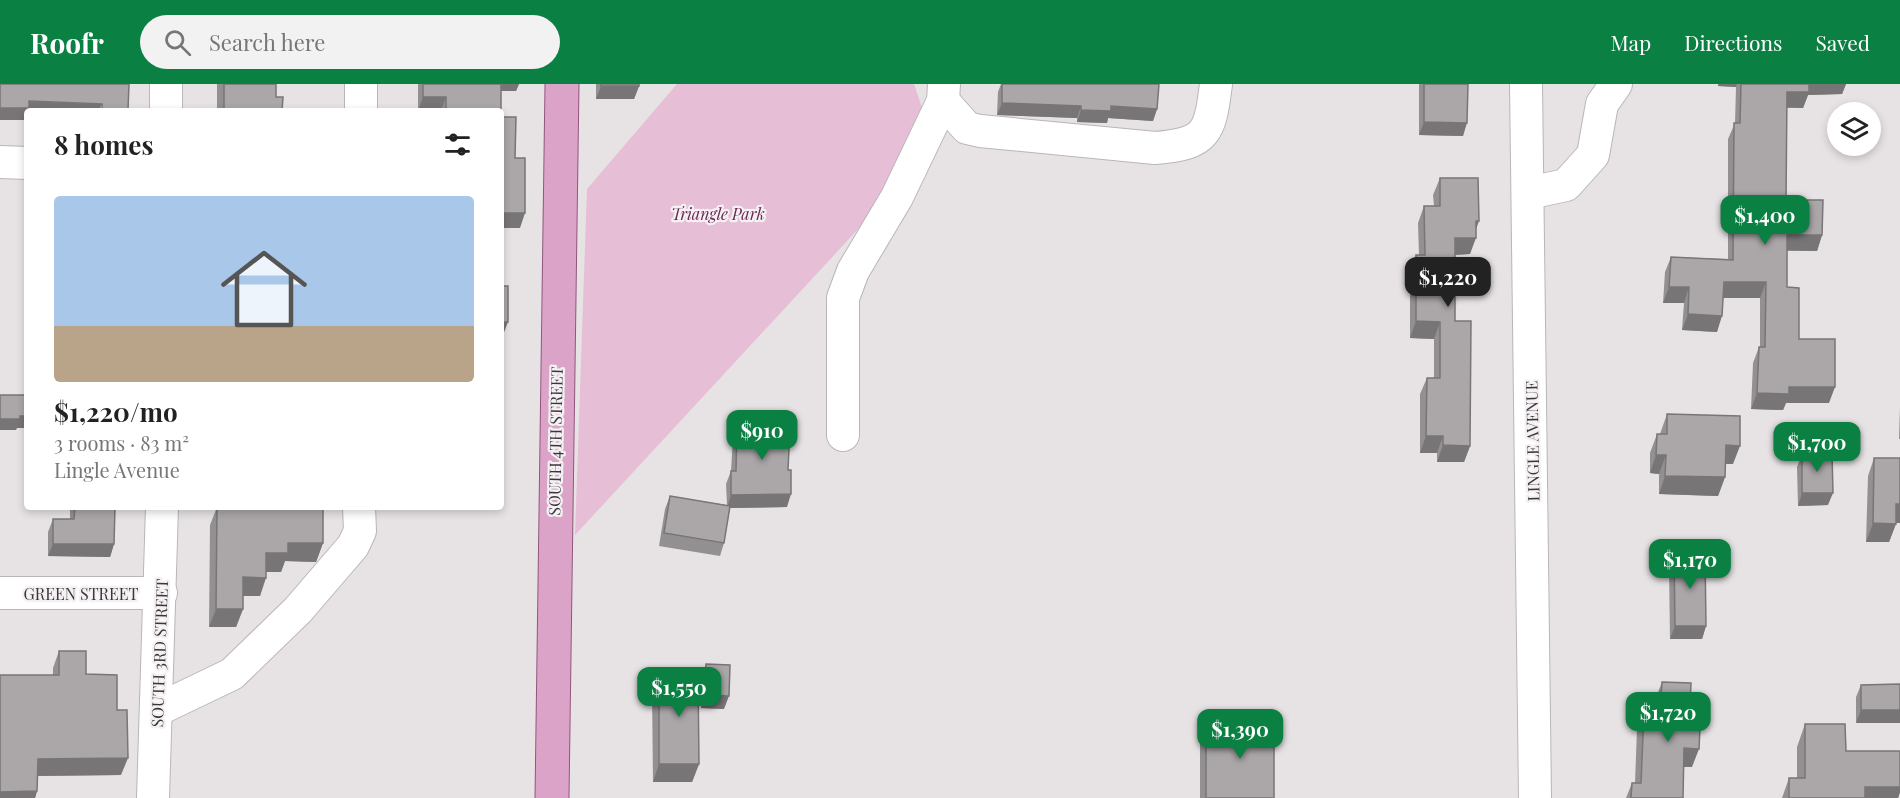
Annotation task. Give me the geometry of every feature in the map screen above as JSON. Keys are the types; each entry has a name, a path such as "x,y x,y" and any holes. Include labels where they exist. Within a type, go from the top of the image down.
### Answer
{"main road":[{"name":"SOUTH 4TH STREET","path":"552,798 562,84"}],"street":[{"path":"166,84 166,108"},
{"path":"361,84 361,108"},
{"path":"944,92 967,128 987,133 1155,148 1179,146 1195,141 1212,121 1216,84"},
{"name":"LINGLE AVENUE","path":"1526,84 1535,798"},
{"path":"1529,193 1566,185 1593,155 1602,104 1617,84"},
{"path":"843,435 843,298 853,271 897,197 944,92"},
{"path":"0,162 24,163"},
{"name":"SOUTH 3RD STREET","path":"153,798 162,510"},
{"path":"157,710 232,674 298,610 353,546 360,531 359,510"},
{"name":"GREEN STREET","path":"0,593 161,593"}],"green space":[{"name":"Triangle Park","path":"677,84 914,84 935,146 575,535 587,189"}],"building":[{"path":"0,84 129,84 128,108 102,108 102,104 29,101 29,108 0,108"},
{"path":"224,84 276,84 276,97 283,97 282,108 224,108"},
{"path":"423,84 501,84 501,108 446,108 446,97 423,97"},
{"path":"601,84 639,84 639,86 601,86"},
{"path":"1002,84 1159,84 1157,109 1111,106 1111,111 1081,110 1081,106 1002,103"},
{"path":"1424,84 1468,84 1467,123 1424,122"},
{"path":"1741,84 1809,84 1809,92 1787,92 1786,200 1823,200 1822,235 1787,235 1787,287 1799,288 1799,339 1835,339 1835,387 1789,387 1789,394 1757,393 1759,347 1765,347 1766,282 1724,282 1722,316 1688,314 1689,287 1669,287 1671,257 1733,260 1734,123 1740,123"},
{"path":"504,117 516,117 515,158 525,158 525,213 504,213"},
{"path":"1440,178 1478,178 1479,221 1476,221 1476,238 1455,238 1455,321 1471,321 1470,446 1443,445 1443,436 1426,436 1427,378 1440,378 1440,322 1416,321 1416,255 1425,255 1424,206 1440,206"},
{"path":"504,286 508,286 508,322 504,322"},
{"path":"0,395 24,395 24,416 20,416 20,419 0,419"},
{"path":"1667,414 1740,416 1740,446 1726,445 1725,477 1665,476 1666,455 1656,455 1657,434 1667,434"},
{"path":"737,424 790,427 788,470 791,470 791,494 731,495 731,471 736,471"},
{"path":"1832,453 1833,493 1802,493 1802,454"},
{"path":"1874,458 1900,458 1900,504 1896,504 1896,524 1873,523"},
{"path":"670,496 730,506 724,543 664,533"},
{"path":"75,510 115,510 114,544 53,544 53,519 74,519"},
{"path":"217,510 323,510 323,543 288,543 288,553 266,553 266,578 243,577 243,609 216,609"},
{"path":"1705,553 1706,626 1675,626 1674,554"},
{"path":"59,651 86,651 86,674 117,675 117,710 127,710 128,758 38,759 37,791 0,792 0,675 59,675"},
{"path":"706,664 730,665 729,696 705,695"},
{"path":"659,672 698,673 699,764 659,764"},
{"path":"1662,682 1691,683 1690,706 1701,706 1699,749 1684,748 1683,798 1631,798 1632,783 1641,783 1644,711 1660,712"},
{"path":"1900,684 1900,710 1861,710 1861,685"},
{"path":"1206,722 1274,722 1274,798 1206,798"},
{"path":"1805,724 1845,724 1846,751 1900,751 1900,787 1865,787 1865,798 1789,798 1789,778 1805,778"}]}
